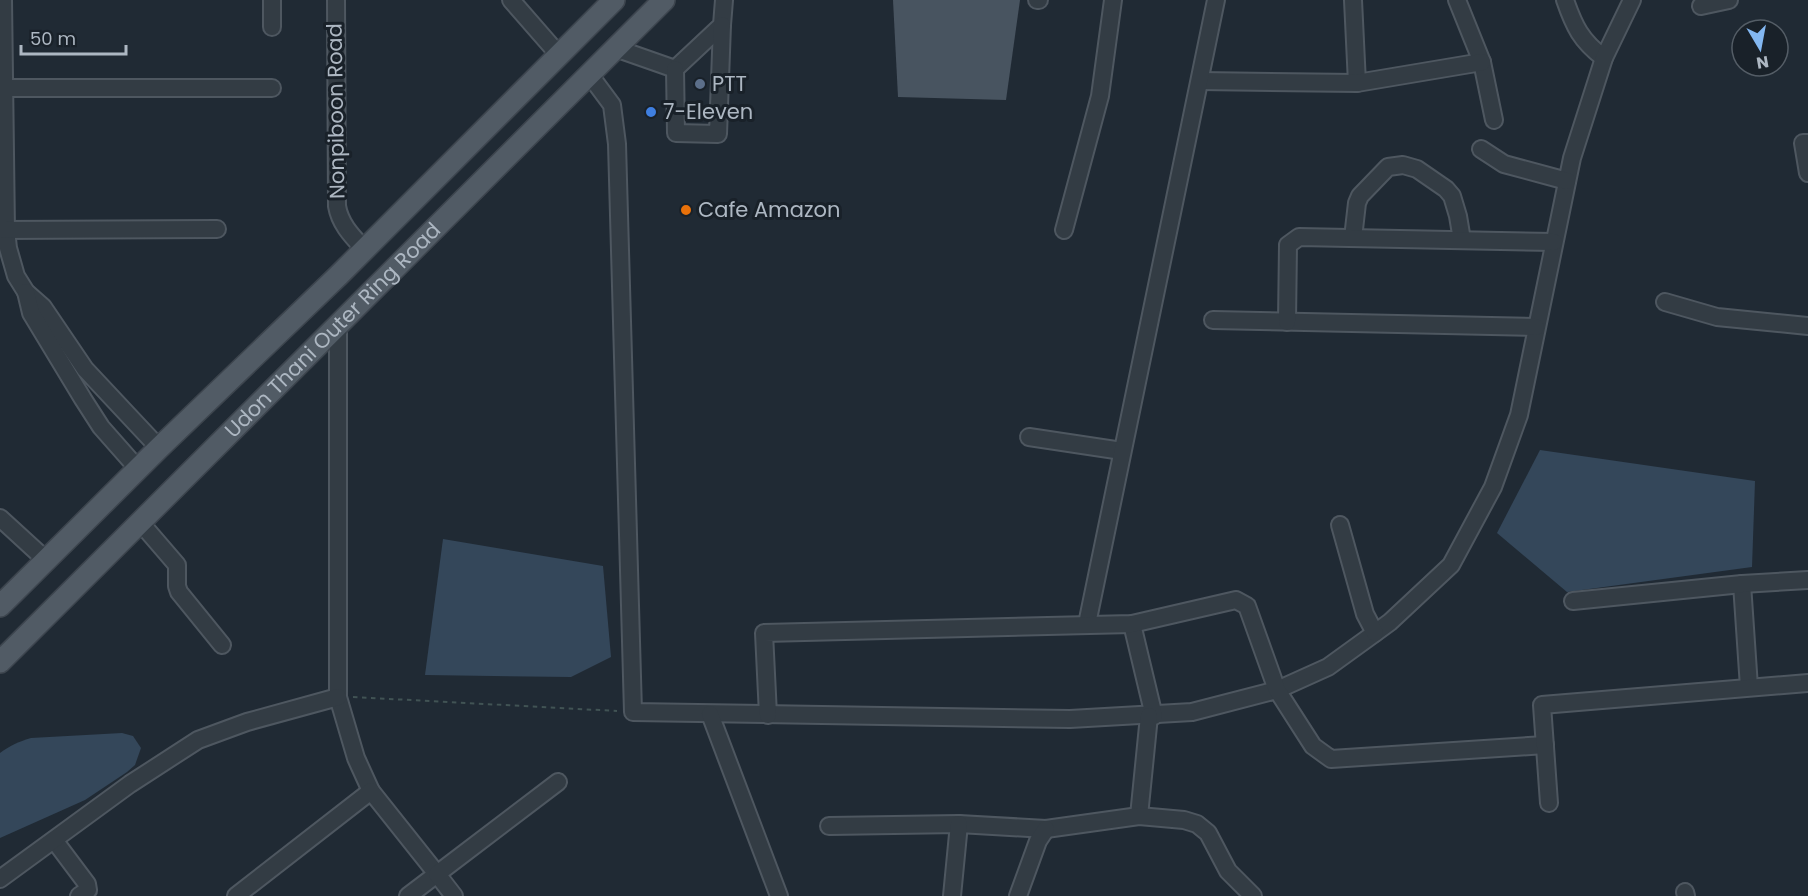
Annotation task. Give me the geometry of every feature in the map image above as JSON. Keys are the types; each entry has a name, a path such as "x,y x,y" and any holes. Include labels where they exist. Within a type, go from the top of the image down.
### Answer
{"main road":[{"name":"Udon Thani Outer Ring Road","path":"0,606 614,0"},
{"name":"Udon Thani Outer Ring Road","path":"0,662 664,0"}],"street":[{"path":"3,0 3,230 16,276 26,292 31,312 83,399 102,427 138,469"},
{"path":"272,0 272,27"},
{"name":"Nonpiboon Road","path":"336,0 337,206 344,225 364,249"},
{"path":"511,0 559,55"},
{"path":"722,25 675,69 676,134 718,134 724,0"},
{"path":"1064,230 1100,96 1113,0"},
{"path":"1087,624 1216,0"},
{"path":"1353,0 1357,83"},
{"path":"1457,0 1482,62 1494,120"},
{"path":"1565,0 1573,25 1588,46 1604,58"},
{"path":"589,74 612,105 617,144 633,712 712,719 768,715 1070,719 1151,716 1192,712 1277,690 1328,667 1390,622 1451,564 1493,487 1519,415 1572,158 1604,58 1631,0"},
{"path":"1701,6 1729,0"},
{"path":"615,48 675,69"},
{"path":"1200,81 1357,83 1482,62"},
{"path":"2,88 272,88"},
{"path":"1808,143 1803,143 1808,173"},
{"path":"1481,148 1504,165 1567,181"},
{"path":"1353,237 1360,196 1388,167 1402,165 1417,170 1446,189 1452,196 1458,216 1461,240"},
{"path":"3,230 217,229"},
{"path":"1287,322 1288,244 1299,237 1554,242"},
{"path":"26,292 44,307 86,369 159,448"},
{"path":"1665,302 1717,317 1808,326"},
{"path":"1213,320 1536,327"},
{"path":"339,324 338,697 356,758 371,791 454,896"},
{"path":"1029,437 1122,451"},
{"path":"0,518 47,561"},
{"path":"140,522 177,566 179,592 222,645"},
{"path":"1340,525 1365,614 1375,633"},
{"path":"1573,601 1742,584 1808,580"},
{"path":"1742,584 1749,687"},
{"path":"768,715 764,633 1132,624 1236,600 1247,606 1277,690 1313,746 1331,759 1545,745"},
{"path":"1132,624 1151,716 1139,816"},
{"path":"1549,803 1542,705 1808,682"},
{"path":"0,879 130,784 198,740 247,722 338,697"},
{"path":"712,719 779,896"},
{"path":"408,896 558,782"},
{"path":"236,896 371,791"},
{"path":"829,826 959,824 1046,829 1139,816 1184,820 1197,824 1208,833 1227,871 1253,896"},
{"path":"952,896 959,824"},
{"path":"1018,896 1038,841 1046,829"},
{"path":"54,840 87,884 88,890 79,896"}],"path":[{"path":"338,697 633,712"}],"water":[{"path":"1540,450 1755,481 1752,567 1567,592 1497,533"},
{"path":"443,539 603,566 611,657 571,677 425,675"},
{"path":"122,733 133,736 141,748 135,765 127,772 85,800 0,838 0,753 31,738"}],"building":[{"path":"893,0 1020,0 1006,100 898,97"}],"place":[{"name":"PTT","path":"700,84"},
{"name":"7-Eleven","path":"651,112"},
{"name":"Cafe Amazon","path":"686,210"}]}
